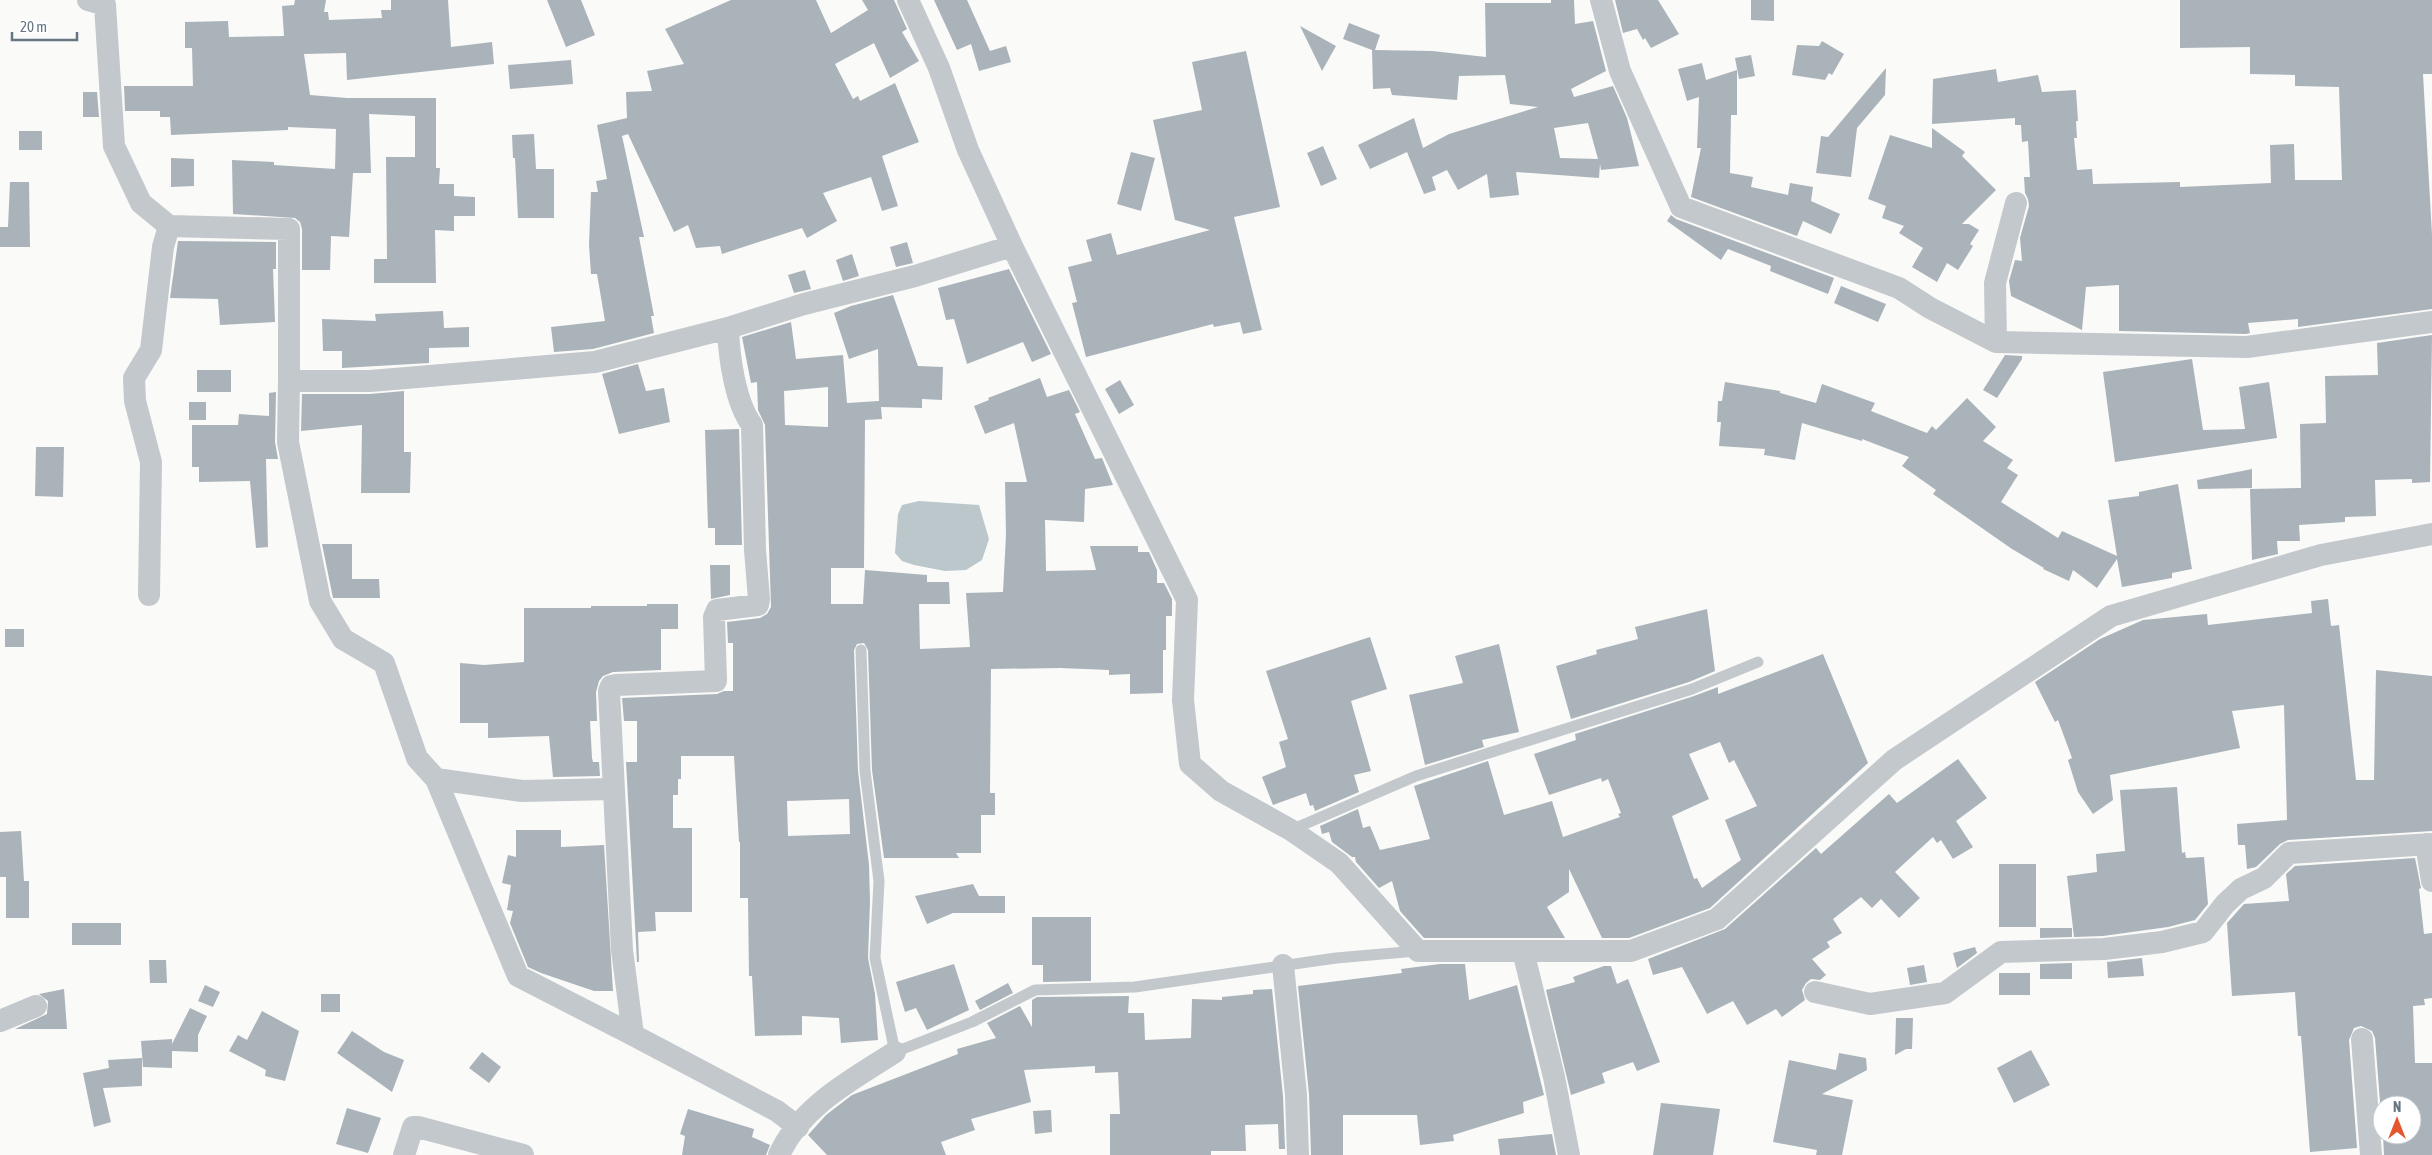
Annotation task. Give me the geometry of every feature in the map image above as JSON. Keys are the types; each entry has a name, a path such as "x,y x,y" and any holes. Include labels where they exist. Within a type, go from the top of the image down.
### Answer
{"street":[{"path":"88,0 105,5 114,146 141,203 170,226 289,229 288,442 320,601 343,639 384,663 417,758 436,779 518,976 777,1111 798,1126"},
{"path":"908,0 939,68 968,150 1012,246 1187,600 1183,700 1190,764 1221,790 1291,830 1339,863 1418,951 1631,951 1717,919 1894,760 2111,616 2321,555 2432,534"},
{"path":"1601,0 1620,71 1681,207 1899,288 1930,308 1996,342 2247,347 2432,322"},
{"path":"1996,342 1995,283 2016,203"},
{"path":"149,594 151,462 135,401 134,378 151,350 163,247 170,226"},
{"path":"289,381 370,381 595,362 728,328 804,304 915,276 1012,246"},
{"path":"632,1035 622,950 608,691 611,686 716,681 714,617 717,610 758,605 752,425 743,413 728,347 728,328"},
{"path":"436,779 522,791 613,789"},
{"path":"1815,992 1870,1004 1889,1002 1945,993 2001,952 2104,949 2162,942 2203,932 2241,889 2264,878 2289,853 2429,844 2432,881"},
{"path":"1523,951 1554,1077 1569,1155"},
{"path":"1283,965 1296,1095 1298,1155"},
{"path":"0,1021 36,1006"},
{"path":"2362,1039 2371,1155"},
{"path":"779,1155 786,1140 825,1097 895,1052"},
{"path":"404,1155 410,1131 413,1127 418,1126 523,1155"}],"lane":[{"path":"861,650 865,771 879,881 875,958 895,1052 972,1022 1035,990 1135,986 1336,958 1418,951"},
{"path":"1291,830 1416,776 1692,689 1758,662"}],"shaded area":[{"path":"919,501 979,505 989,539 982,560 966,570 945,571 902,561 895,553 898,514 902,505"}],"building":[{"path":"295,0 326,0 324,12 328,12 329,20 382,18 381,10 391,10 391,0 448,0 451,47 492,42 494,64 347,80 346,53 304,54 310,95 347,98 436,98 436,168 440,168 439,184 454,184 454,196 475,197 475,216 454,216 454,231 435,230 436,283 374,283 374,259 387,259 386,157 415,157 415,116 369,114 371,173 353,173 349,237 331,236 330,270 302,270 302,229 300,222 295,218 233,214 232,160 274,162 274,165 335,169 336,129 288,127 288,130 171,135 170,117 160,117 160,111 125,111 124,86 193,86 192,48 185,48 185,22 228,21 229,37 284,36 282,6 294,5"},
{"path":"547,0 581,0 595,35 566,47"},
{"path":"731,0 816,0 831,33 868,10 862,0 894,0 907,29 902,32 919,61 890,78 874,43 835,64 853,99 858,96 860,101 895,83 919,142 882,156 898,206 882,211 871,177 823,193 837,221 807,238 802,228 722,254 720,246 696,248 688,225 674,232 628,134 622,136 644,237 639,237 654,316 651,316 654,333 593,349 554,352 551,327 605,321 597,274 591,274 589,245 591,192 598,192 596,181 607,179 597,125 627,118 626,92 652,91 647,71 684,64 665,29"},
{"path":"934,0 967,0 990,51 1006,46 1011,62 979,71 971,44 957,50"},
{"path":"1551,0 1574,0 1575,24 1593,21 1606,71 1571,89 1574,97 1613,86 1627,118 1639,166 1601,170 1600,164 1599,178 1516,172 1519,195 1490,198 1487,174 1458,190 1447,170 1432,177 1436,190 1424,194 1407,152 1370,169 1358,145 1414,118 1423,148 1449,134 1538,107 1510,104 1505,75 1459,76 1457,100 1392,95 1390,88 1373,89 1372,50 1343,39 1349,23 1380,35 1375,50 1432,51 1486,57 1485,3 1551,3","holes":["1588,123 1598,159 1560,158 1554,128"]},
{"path":"1615,0 1658,0 1679,34 1651,48 1645,38 1643,40 1637,29 1623,33"},
{"path":"1751,0 1774,0 1774,21 1751,20"},
{"path":"2180,0 2432,0 2432,74 2423,74 2432,235 2432,309 2298,327 2298,319 2248,323 2250,333 2246,334 2119,331 2119,285 2086,287 2082,330 2011,296 2009,281 2015,260 2022,261 2020,238 2029,206 2025,193 2024,177 2030,177 2028,141 2022,142 2021,125 2015,125 2015,118 1932,124 1933,79 1996,69 1998,82 2038,75 2042,92 2076,90 2078,121 2076,121 2077,138 2074,138 2077,170 2092,169 2093,184 2180,182 2180,187 2271,183 2270,145 2294,144 2295,180 2342,180 2339,87 2295,86 2295,75 2250,74 2250,47 2180,48"},
{"path":"1300,26 1336,46 1322,71"},
{"path":"1822,41 1844,54 1832,75 1829,73 1825,80 1792,75 1797,45 1819,46"},
{"path":"1246,51 1280,207 1234,217 1262,330 1243,334 1240,322 1214,327 1213,324 1086,357 1072,303 1077,302 1068,267 1092,261 1086,240 1111,233 1117,255 1210,230 1175,220 1153,120 1202,110 1192,62"},
{"path":"1751,55 1755,76 1739,79 1735,58"},
{"path":"571,60 573,84 510,89 508,65"},
{"path":"1702,63 1706,80 1737,70 1737,115 1731,115 1730,173 1753,177 1751,187 1788,195 1790,183 1813,187 1811,201 1840,214 1831,234 1803,221 1797,236 1691,197 1701,148 1697,148 1699,97 1687,101 1678,69"},
{"path":"1886,68 1885,95 1857,128 1851,177 1816,173 1821,136 1828,137"},
{"path":"83,92 97,92 99,117 83,117"},
{"path":"1932,128 1965,152 1962,156 1996,190 1962,224 1969,224 1979,230 1970,244 1973,246 1958,270 1947,263 1937,282 1912,267 1923,248 1899,233 1904,226 1882,218 1886,206 1868,199 1890,135 1932,148"},
{"path":"19,131 42,131 42,150 19,150"},
{"path":"534,134 536,169 554,169 554,218 518,218 512,135"},
{"path":"1323,146 1337,179 1321,186 1307,153"},
{"path":"1131,152 1155,158 1141,211 1117,204"},
{"path":"171,158 194,159 194,186 171,187"},
{"path":"10,182 29,182 30,247 0,247 0,227 8,227"},
{"path":"1671,215 1676,219 1834,278 1828,294 1770,271 1771,266 1728,249 1721,260 1667,221"},
{"path":"178,241 276,242 276,269 273,269 275,322 220,325 218,299 170,298"},
{"path":"907,242 913,263 896,267 890,247"},
{"path":"852,254 859,276 843,281 836,260"},
{"path":"1009,269 1051,354 1032,362 1023,342 967,364 954,319 946,320 938,288"},
{"path":"805,270 811,289 794,293 788,275"},
{"path":"1841,286 1886,304 1878,322 1834,303"},
{"path":"893,295 918,366 943,367 942,400 922,399 922,408 881,407 882,419 865,420 864,568 831,568 831,604 863,604 865,570 927,575 927,582 949,582 950,604 919,604 920,649 970,647 966,593 1003,592 1006,535 1005,482 1027,482 1014,423 985,434 974,406 989,400 988,398 1040,378 1047,397 1069,390 1080,412 1075,414 1095,459 1102,458 1113,485 1085,489 1084,522 1045,520 1046,571 1096,570 1090,546 1138,546 1138,552 1149,552 1157,570 1157,583 1164,583 1172,599 1172,616 1166,616 1166,650 1163,650 1163,693 1130,694 1130,674 1109,675 1109,670 1060,668 991,669 990,793 995,793 995,815 981,815 981,853 956,853 959,858 884,858 872,770 868,650 864,643 857,644 854,650 858,771 869,865 868,958 875,994 878,1040 841,1043 839,1018 802,1016 802,1035 755,1036 752,976 749,976 748,898 740,898 740,842 734,756 681,756 681,779 678,779 678,795 673,795 673,828 692,828 692,912 655,912 656,931 638,932 639,962 637,962 626,762 637,762 637,721 624,721 622,698 717,694 724,691 733,691 733,643 728,643 727,622 760,618 767,614 771,607 765,425 758,410 757,382 751,383 742,337 791,322 796,359 843,355 847,403 879,401 878,349 849,359 834,313 851,306","holes":["828,387 828,427 785,425 784,391","849,799 850,834 788,836 787,801"]},
{"path":"443,311 444,328 469,327 469,347 429,348 429,363 342,368 342,351 323,351 322,319 376,321 375,314"},
{"path":"2432,335 2430,482 2412,483 2412,479 2375,480 2376,516 2345,517 2345,522 2299,525 2300,541 2277,541 2278,554 2252,560 2250,489 2301,488 2300,424 2326,423 2325,376 2378,375 2377,343"},
{"path":"2005,355 2022,356 2022,359 1997,398 1983,390"},
{"path":"2192,359 2203,430 2245,429 2239,387 2269,382 2277,438 2115,462 2103,372"},
{"path":"638,364 646,391 664,388 670,422 619,434 602,374"},
{"path":"197,370 231,370 231,392 197,392"},
{"path":"1120,380 1134,405 1119,414 1105,389"},
{"path":"1725,382 1780,391 1780,393 1816,403 1822,384 1875,403 1871,411 1927,433 1932,426 1936,430 1967,398 1996,427 1983,441 2013,460 2007,468 2018,475 2001,502 2058,538 2062,531 2117,556 2108,500 2139,496 2139,492 2178,484 2192,569 2172,573 2172,578 2122,587 2117,559 2097,588 2073,570 2069,581 2043,569 1933,494 1936,490 1902,466 1909,457 1862,439 1862,441 1802,423 1795,460 1764,455 1765,449 1719,446 1721,422 1717,422 1718,401 1722,401"},
{"path":"404,391 404,452 411,452 410,493 361,493 362,425 301,431 302,394 370,394"},
{"path":"276,392 275,442 278,459 266,459 268,547 256,548 250,481 199,482 199,467 192,467 192,425 238,425 239,414 269,416 269,393"},
{"path":"189,402 206,402 206,420 189,420"},
{"path":"739,429 742,545 715,545 715,528 708,528 705,430"},
{"path":"36,447 64,447 63,497 35,496"},
{"path":"2252,469 2252,488 2198,489 2197,480"},
{"path":"322,544 352,544 352,579 379,579 380,598 333,598"},
{"path":"710,565 730,565 730,595 711,599"},
{"path":"2328,599 2331,626 2339,625 2356,780 2374,780 2376,670 2432,676 2432,831 2288,840 2280,844 2256,867 2247,869 2245,845 2238,845 2237,824 2287,820 2284,705 2232,711 2240,748 2110,775 2113,800 2093,814 2078,792 2068,760 2072,758 2058,720 2055,722 2035,682 2100,639 2143,620 2207,614 2208,625 2312,613 2311,601"},
{"path":"647,604 678,604 678,629 661,629 661,670 613,672 603,676 599,681 596,692 597,721 590,721 592,758 593,762 599,762 600,776 553,777 549,736 488,738 488,723 460,723 460,663 484,665 524,662 524,608 591,608 591,606 647,606"},
{"path":"1707,609 1715,671 1689,682 1571,719 1556,666 1597,654 1596,650 1638,639 1635,627"},
{"path":"5,629 24,629 24,647 5,647"},
{"path":"1370,637 1387,689 1351,701 1371,771 1354,775 1359,792 1315,811 1313,805 1310,806 1306,793 1273,805 1262,777 1286,767 1279,742 1288,739 1266,671"},
{"path":"1499,644 1519,732 1482,740 1484,747 1425,765 1409,695 1463,683 1455,656"},
{"path":"1823,654 1868,763 1710,908 1629,938 1602,938 1569,869 1569,892 1547,907 1565,938 1424,938 1400,911 1392,881 1379,888 1356,862 1355,857 1352,857 1332,842 1329,832 1322,834 1320,826 1358,809 1363,828 1370,826 1380,850 1430,839 1414,786 1488,761 1504,815 1552,801 1563,837 1620,817 1618,814 1621,813 1608,779 1602,782 1601,778 1549,795 1534,754 1576,740 1575,734 1718,687 1718,694","holes":["1720,742 1729,763 1734,760 1757,806 1725,820 1741,860 1702,888 1697,878 1694,879 1672,816 1709,799 1689,754"]},
{"path":"1958,759 1987,798 1956,821 1973,847 1953,859 1941,840 1937,843 1933,837 1895,872 1920,898 1899,918 1881,899 1872,908 1861,897 1833,919 1842,933 1827,942 1830,947 1812,959 1826,975 1820,980 1811,979 1806,983 1802,990 1805,1000 1782,1017 1776,1009 1747,1025 1733,1001 1707,1014 1682,967 1653,975 1648,959 1725,929 1816,848 1821,854 1889,794 1897,803"},
{"path":"2177,787 2182,853 2185,852 2186,858 2204,857 2208,904 2195,920 2168,927 2103,936 2074,937 2067,876 2097,872 2096,854 2125,851 2120,790"},
{"path":"516,830 561,830 561,847 604,845 613,991 594,991 528,967 510,923 513,911 507,910 511,885 502,883 508,855 516,857"},
{"path":"21,831 24,881 29,881 29,918 6,918 6,877 0,877 0,832"},
{"path":"2415,858 2421,888 2419,889 2424,934 2432,933 2432,998 2424,999 2425,1005 2413,1006 2415,1063 2432,1063 2432,1155 2384,1155 2384,1145 2422,1145 2422,1095 2379,1095 2375,1038 2372,1031 2361,1026 2354,1028 2349,1040 2357,1148 2310,1152 2301,1036 2298,1036 2295,992 2232,996 2227,923 2244,904 2289,901 2286,874 2295,866"},
{"path":"1999,864 2036,864 2036,927 1999,927"},
{"path":"973,884 979,896 1005,896 1005,913 953,913 927,924 915,896"},
{"path":"1032,917 1091,917 1091,981 1043,982 1043,965 1032,965"},
{"path":"72,923 121,923 121,945 72,945"},
{"path":"2040,928 2072,928 2072,937 2040,938"},
{"path":"1975,947 1977,953 1957,968 1953,953"},
{"path":"2142,958 2144,976 2108,978 2107,962"},
{"path":"149,960 166,960 167,983 150,983"},
{"path":"2072,963 2072,979 2040,979 2040,964"},
{"path":"954,964 969,1010 927,1030 916,1008 905,1012 896,982"},
{"path":"1440,964 1465,964 1469,1000 1517,985 1544,1095 1523,1102 1524,1113 1453,1135 1454,1141 1420,1145 1417,1115 1343,1115 1343,1155 1311,1155 1309,1094 1298,986 1402,973 1401,969"},
{"path":"1924,965 1927,982 1910,985 1907,968"},
{"path":"1604,966 1611,966 1617,984 1628,979 1660,1062 1637,1071 1633,1062 1602,1073 1605,1083 1571,1095 1546,990 1575,982 1573,977"},
{"path":"1999,973 2030,973 2030,995 1999,995"},
{"path":"1008,983 1013,993 980,1010 975,1001"},
{"path":"205,985 220,992 213,1007 198,1001"},
{"path":"64,989 67,1029 15,1029 47,1014 48,1001 39,994"},
{"path":"1272,989 1283,1096 1285,1149 1279,1149 1278,1124 1245,1125 1246,1151 1211,1151 1211,1155 1110,1155 1110,1114 1120,1114 1118,1072 1095,1073 1095,1066 1024,1070 1031,1102 971,1119 975,1130 941,1142 946,1155 827,1155 808,1135 826,1115 852,1095 958,1054 957,1049 996,1038 987,1023 1020,1006 1032,1027 1032,1000 1037,997 1129,996 1128,1013 1144,1013 1145,1040 1191,1038 1192,999 1222,1000 1222,997 1253,994 1253,990"},
{"path":"321,994 340,994 340,1012 321,1012"},
{"path":"190,1008 207,1016 198,1035 198,1052 172,1051 172,1068 143,1067 141,1041 172,1039 172,1044"},
{"path":"262,1011 299,1031 285,1081 265,1076 266,1070 229,1051 238,1035 247,1040"},
{"path":"1896,1018 1913,1018 1912,1049 1906,1049 1895,1055"},
{"path":"352,1031 384,1052 404,1060 392,1092 337,1053"},
{"path":"2031,1050 2050,1085 2014,1103 1997,1068"},
{"path":"482,1052 501,1067 489,1083 469,1068"},
{"path":"1839,1053 1866,1058 1867,1070 1822,1094 1853,1100 1842,1155 1816,1155 1817,1150 1773,1142 1789,1060 1836,1070"},
{"path":"142,1058 142,1086 103,1088 111,1122 94,1127 83,1073 109,1068 108,1060"},
{"path":"1661,1103 1720,1109 1713,1155 1653,1155"},
{"path":"347,1108 381,1118 368,1153 336,1144"},
{"path":"688,1109 754,1129 752,1137 770,1145 766,1155 682,1155 685,1136 680,1134"},
{"path":"1051,1110 1052,1132 1035,1134 1033,1111"},
{"path":"1552,1134 1556,1155 1500,1155 1498,1139"}]}
